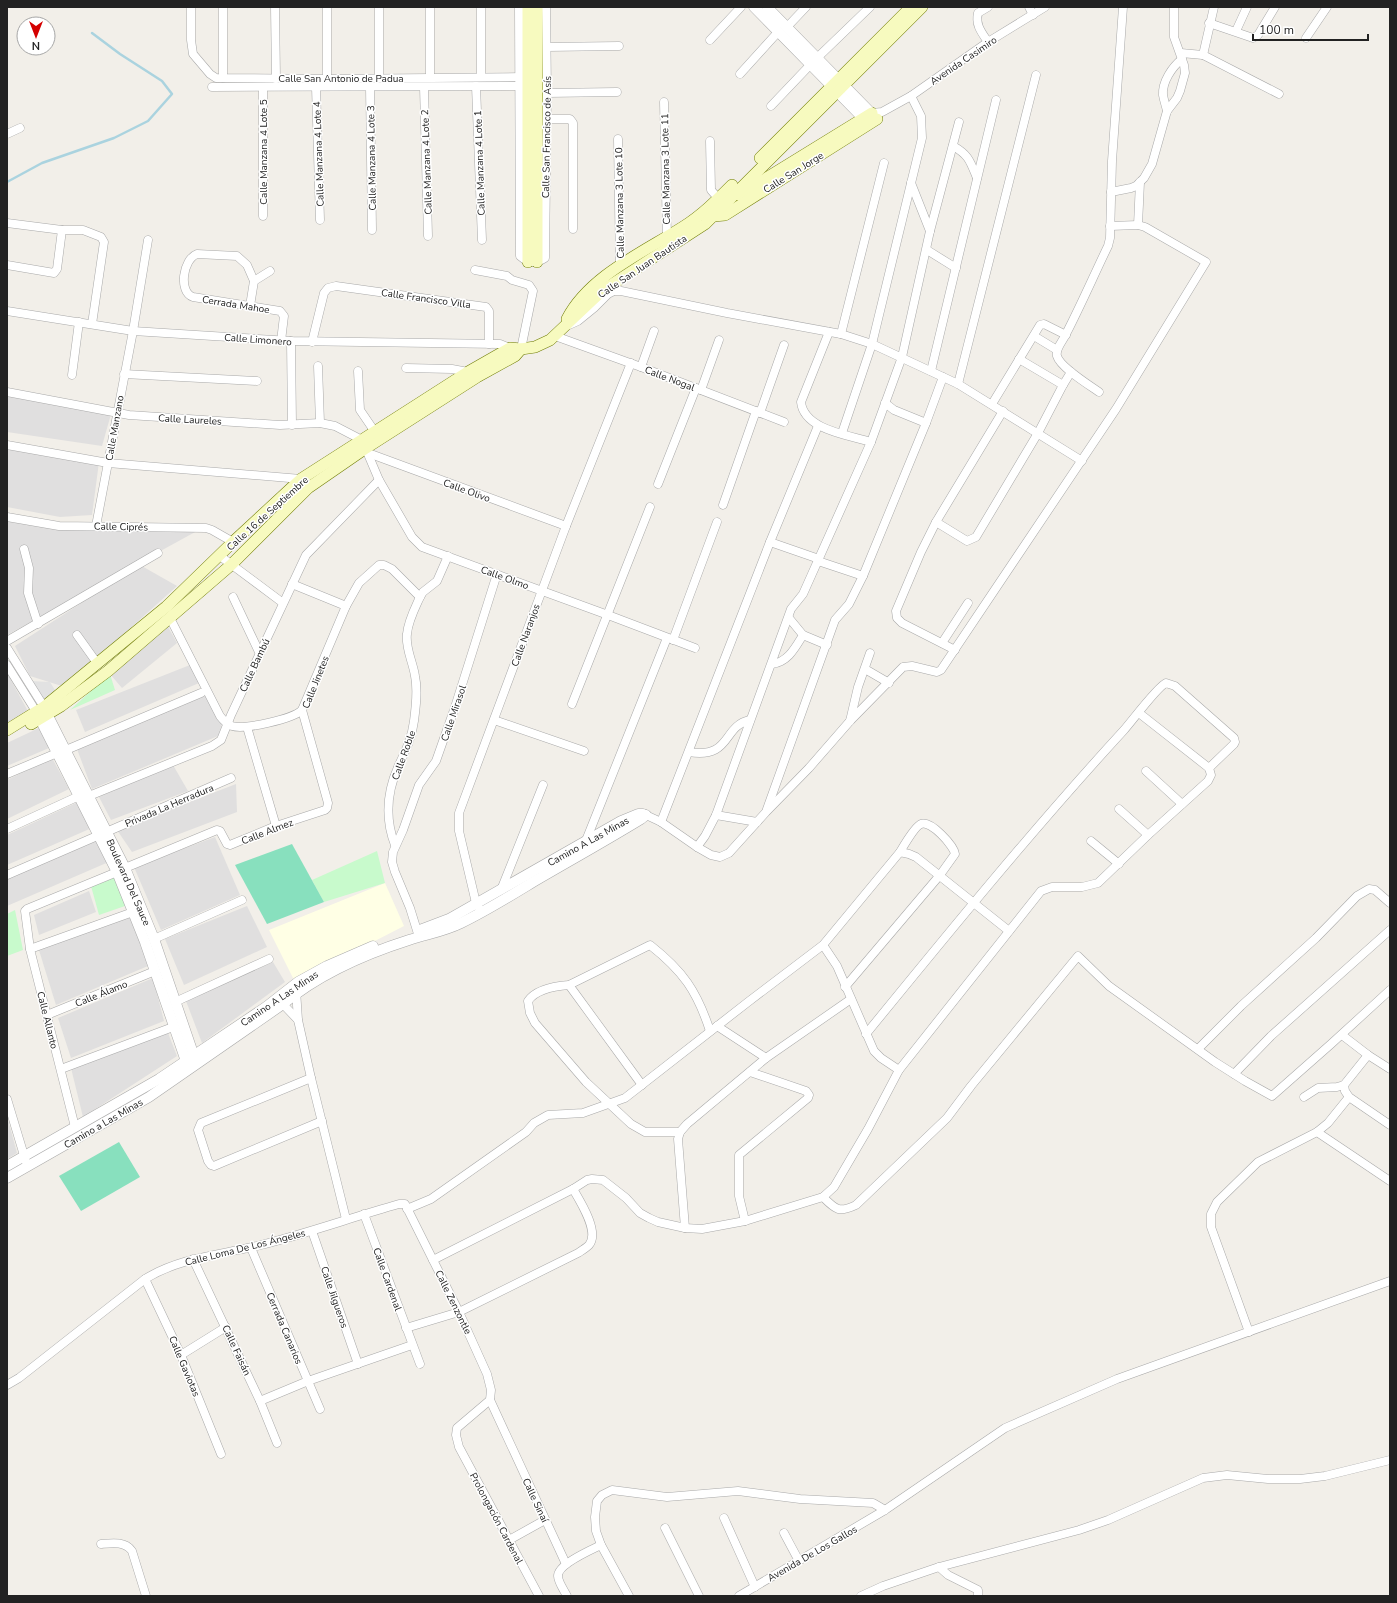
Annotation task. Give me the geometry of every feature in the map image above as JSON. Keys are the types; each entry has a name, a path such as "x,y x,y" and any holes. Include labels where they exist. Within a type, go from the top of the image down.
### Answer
{"main road":[{"name":"Calle San Francisco de Asís","path":"528,7 534,83"},
{"name":"Calle San Francisco de Asís","path":"532,262 536,7"},
{"name":"Calle San Juan Bautista","path":"564,327 603,290 696,231 709,213 838,85 911,7"},
{"name":"Calle San Juan Bautista","path":"838,85 922,7"},
{"name":"Calle San Jorge","path":"726,197 741,194 873,117"},
{"name":"Calle San Jorge","path":"709,213 725,214 873,117"},
{"name":"Calle San Juan Bautista","path":"564,327 574,306 589,289 620,266 709,213"},
{"name":"Calle 16 de Septiembre","path":"42,713 97,663 166,607 301,479 366,447 375,432 468,372 516,349 543,344 555,336 564,327"},
{"name":"Calle 16 de Septiembre","path":"42,713 108,671 231,565 308,488 366,447 477,377 515,356 516,349"},
{"path":"7,730 42,713"},
{"path":"7,737 42,713"}],"street":[{"name":"Calle San Antonio de Padua","path":"191,7 191,40 193,54 213,77 276,79 481,77 534,83"},
{"path":"223,7 223,78"},
{"path":"275,7 276,79"},
{"path":"327,7 327,79"},
{"path":"379,7 379,78"},
{"path":"430,7 430,78"},
{"path":"481,7 481,77"},
{"name":"Calle San Francisco de Asís","path":"519,7 534,83 546,119 545,258 532,262"},
{"name":"Calle San Francisco de Asís","path":"534,83 547,47 546,7"},
{"path":"710,40 740,7"},
{"path":"754,7 782,29 838,85 873,117"},
{"path":"767,7 782,29"},
{"path":"740,74 782,29 806,7"},
{"path":"770,106 870,7"},
{"path":"988,7 978,13 977,24 988,42"},
{"name":"Avenida Casimiro","path":"873,117 911,96 1031,11 1045,7"},
{"path":"1099,392 1071,372 1059,360 1057,350 1066,335 1108,246 1123,7"},
{"path":"1111,192 1126,190 1136,186 1152,164 1167,111 1177,98 1183,83 1184,65 1174,37 1174,7"},
{"path":"1203,55 1209,23 1214,7"},
{"path":"1236,31 1247,7"},
{"path":"1209,23 1236,31 1250,38 1255,37 1258,35 1275,7"},
{"path":"1306,38 1327,7"},
{"path":"547,47 619,46"},
{"path":"1181,56 1203,55 1279,94"},
{"path":"1167,111 1163,95 1164,90 1170,72 1181,56"},
{"path":"958,384 1036,75"},
{"name":"Calle San Antonio de Padua","path":"212,87 424,87 534,83"},
{"path":"534,83 617,92"},
{"name":"Calle Manzana 4 Lote 1","path":"476,86 482,240"},
{"name":"Calle Manzana 4 Lote 5","path":"263,87 263,216"},
{"name":"Calle Manzana 4 Lote 4","path":"316,87 320,220"},
{"name":"Calle Manzana 4 Lote 3","path":"370,87 372,230"},
{"name":"Calle Manzana 4 Lote 2","path":"424,87 428,236"},
{"path":"842,433 872,344 922,138 922,123 918,109 911,96"},
{"path":"931,371 996,100"},
{"name":"Calle Manzana 3 Lote 11","path":"664,102 667,237"},
{"path":"546,119 570,119 573,123 574,229"},
{"path":"696,847 705,836 716,815 793,605 803,594 871,442 902,357 930,231 959,122"},
{"path":"7,134 20,128"},
{"name":"Calle Manzana 3 Lote 10","path":"618,140 620,266"},
{"path":"710,141 711,190 714,195 726,197"},
{"path":"953,146 969,158 977,178"},
{"path":"841,334 884,163"},
{"path":"1138,225 1140,182"},
{"path":"911,183 930,231"},
{"path":"7,223 62,230 83,230 99,235 103,239 92,324"},
{"path":"646,815 662,822 696,847 711,855 720,857 729,853 756,822 809,768 850,721 902,667 907,666 937,672 942,670 1116,409 1206,262 1145,227 1138,225 1110,226"},
{"path":"7,265 54,274 58,269 62,230"},
{"name":"Calle Manzano","path":"96,526 133,331 148,240"},
{"path":"927,250 956,268"},
{"name":"Cerrada Mahoe","path":"254,281 247,265 237,256 197,254 189,260 186,266 184,289 193,297 280,311 284,316 281,341"},
{"path":"475,270 507,276 512,280 530,285 534,291 516,349"},
{"path":"250,306 254,281 270,271"},
{"name":"Calle Francisco Villa","path":"312,342 324,293 328,288 336,286 486,306 489,311 490,344"},
{"path":"564,327 578,321 608,294 614,291 621,291 727,313 841,334 872,344 958,384 1003,410 1082,460"},
{"name":"Calle Limonero","path":"7,311 133,331 281,341 500,344 516,349"},
{"path":"72,375 80,322"},
{"path":"992,404 1042,324 1066,335"},
{"path":"641,367 654,331"},
{"path":"829,332 802,402 804,413 818,426 871,442"},
{"name":"Calle Nogal","path":"555,336 631,363 784,422"},
{"path":"1034,336 1057,350"},
{"path":"658,484 719,340"},
{"path":"291,341 292,425"},
{"path":"723,505 784,345"},
{"path":"1019,359 1063,385"},
{"name":"Calle Naranjos","path":"479,908 459,831 458,819 566,526 631,363"},
{"path":"318,366 320,423"},
{"path":"406,368 452,368 468,372"},
{"path":"358,371 360,410 375,432"},
{"path":"936,522 967,541 976,537 1038,433 1071,372"},
{"path":"124,374 257,381"},
{"path":"766,812 794,730 827,645 835,620 849,604 863,576 926,423 943,377"},
{"name":"Calle Laureles","path":"7,392 118,413 154,417 292,425 320,423 335,426 366,447"},
{"path":"885,403 898,412 926,423"},
{"path":"955,650 905,625 899,620 896,615 896,611 906,585 936,522 1003,410"},
{"path":"662,822 770,542 818,426"},
{"path":"7,444 108,463 301,479"},
{"name":"Calle Olmo","path":"366,447 371,464 379,480 414,541 422,547 542,590 695,648"},
{"name":"Calle Olivo","path":"366,447 566,526"},
{"name":"Calle Bambú","path":"7,829 84,796 212,746 221,740 306,555 379,480"},
{"path":"572,704 650,507"},
{"name":"Calle Ciprés","path":"7,517 59,526 206,528 233,542"},
{"path":"578,856 670,639 717,522"},
{"path":"770,542 863,576"},
{"path":"24,549 29,568 28,593 38,624"},
{"path":"7,641 158,553"},
{"path":"220,556 283,603"},
{"name":"Calle Roble","path":"418,934 410,908 392,862 395,845 389,826 389,798 393,779 406,750 414,722 417,685 407,644 407,628 420,597 423,592 437,581 448,556"},
{"name":"Calle Jinetes","path":"328,805 302,710 346,606 359,583 379,565 384,565 392,569 420,597"},
{"name":"Calle Mirasol","path":"395,845 403,830 418,784 436,761 455,707 497,574"},
{"path":"292,584 346,606"},
{"path":"233,597 260,654"},
{"path":"942,643 968,603"},
{"path":"170,618 220,716 228,724 236,727 247,727 294,716 302,710"},
{"path":"789,618 803,635 827,645"},
{"path":"77,635 97,663"},
{"path":"772,664 784,661 790,655 803,635"},
{"path":"7,648 42,713"},
{"path":"850,721 853,705 870,653"},
{"path":"7,665 42,713"},
{"path":"865,669 888,683"},
{"path":"866,1034 1053,808 1139,713 1160,686 1166,683 1175,686 1235,740 1232,746 1209,768"},
{"path":"7,774 201,693"},
{"name":"Boulevard Del Sauce","path":"42,713 103,833 154,939 175,1002 191,1063"},
{"path":"433,1260 573,1189 586,1180 592,1179 603,1180 626,1198 640,1213 649,1218 658,1222 685,1228 702,1229 745,1221 823,1197 834,1187 868,1129 899,1070 1044,889 1052,887 1082,887 1093,885 1102,880 1210,778 1211,775 1209,768 1139,713"},
{"path":"494,720 584,752"},
{"path":"689,752 706,754 719,748 738,725 750,720"},
{"path":"247,727 276,826"},
{"path":"1146,772 1182,804"},
{"name":"Privada La Herradura","path":"7,875 231,778"},
{"path":"501,890 543,785"},
{"name":"Calle Almez","path":"25,912 27,909 218,829 229,845 276,826 325,810 328,805"},
{"path":"1119,809 1148,835"},
{"name":"Camino A Las Minas","path":"479,908 578,856 638,814 646,815"},
{"path":"716,815 756,822"},
{"path":"407,1208 431,1199 526,1132 539,1119 553,1114 583,1113 625,1098 823,945 900,852 920,824 931,827 939,832 954,852 954,856 940,875 845,987"},
{"name":"Camino A Las Minas","path":"191,1063 296,989 350,963 418,934 449,928 479,908 501,890 584,844 623,825"},
{"path":"1091,841 1119,864"},
{"path":"900,852 916,857 1009,931"},
{"name":"Boulevard Del Sauce","path":"121,870 133,912 155,971 173,1027 191,1063"},
{"path":"1198,1049 1241,1006 1316,938 1357,896 1370,889 1375,890 1390,903"},
{"path":"154,939 242,900"},
{"name":"Calle Allanto","path":"25,912 30,949 76,1127"},
{"path":"30,949 133,912"},
{"path":"1234,1074 1271,1036 1390,930"},
{"path":"680,1132 641,1131 631,1124 586,1082 535,1023 530,1013 528,1001 535,994 551,988 569,985 650,944 672,964 684,978 694,992 714,1029 766,1058"},
{"path":"823,945 837,966 874,1051 899,1070"},
{"path":"823,1197 837,1209 843,1211 856,1205 948,1118 971,1086 1078,956 1109,986 1234,1074 1272,1096 1342,1035 1390,990"},
{"path":"175,1002 269,959"},
{"name":"Calle Álamo","path":"47,1016 155,971"},
{"path":"569,985 642,1085"},
{"path":"296,989 298,1020 346,1219"},
{"path":"685,1228 678,1139 680,1132 687,1124 766,1058 851,999"},
{"path":"280,1001 298,1020"},
{"path":"61,1069 173,1027"},
{"path":"1342,1035 1368,1055 1390,1069"},
{"path":"1304,1097 1318,1088 1344,1085 1368,1055"},
{"name":"Camino a Las Minas","path":"7,1166 191,1063"},
{"name":"Camino a Las Minas","path":"7,1178 137,1104 191,1063"},
{"path":"745,1221 739,1196 739,1155 808,1098 809,1095 806,1091 750,1072"},
{"path":"311,1078 201,1123 198,1130 208,1161 214,1166 322,1121"},
{"path":"1344,1085 1345,1091 1349,1097 1390,1125"},
{"path":"1249,1332 1210,1227 1211,1214 1217,1202 1258,1162 1317,1132 1328,1122 1349,1097"},
{"path":"7,1102 27,1167"},
{"path":"1317,1132 1390,1181"},
{"path":"406,1328 459,1312 578,1253 589,1245 591,1239 590,1220 573,1189"},
{"name":"Calle Loma De Los Ángeles","path":"7,1385 19,1378 145,1279 166,1268 193,1259 251,1248 312,1231 346,1219 402,1204 405,1204 407,1208"},
{"name":"Calle Zenzontle","path":"407,1208 459,1312 487,1374 491,1390 490,1400"},
{"name":"Calle Cardenal","path":"364,1214 420,1364"},
{"name":"Calle Jilgueros","path":"312,1231 358,1364"},
{"name":"Cerrada Canarios","path":"251,1248 320,1409"},
{"name":"Calle Faisán","path":"193,1259 260,1401 277,1444"},
{"name":"Calle Gaviotas","path":"145,1279 181,1355 222,1454"},
{"name":"Avenida De Los Gallos","path":"739,1596 885,1510 1005,1428 1117,1379 1390,1281"},
{"path":"181,1355 226,1327"},
{"path":"260,1401 308,1381 412,1345"},
{"name":"Prolongación Cardenal","path":"490,1400 457,1428 456,1440 539,1596"},
{"name":"Calle Sinaí","path":"490,1400 566,1564"},
{"path":"861,1596 883,1586 939,1567 1079,1530 1108,1520 1203,1478 1227,1475 1268,1479 1306,1478 1325,1476 1390,1460"},
{"path":"629,1596 601,1545 596,1531 595,1517 597,1501 602,1495 612,1490 667,1497 738,1491 800,1499 873,1503 885,1510"},
{"path":"724,1518 755,1587"},
{"path":"509,1540 545,1520"},
{"path":"665,1528 699,1596"},
{"path":"784,1533 799,1561"},
{"path":"101,1544 116,1543 130,1548 146,1596"},
{"path":"567,1596 558,1580 560,1569 566,1564 601,1545"},
{"path":"939,1567 948,1575 978,1590 978,1596"}],"shaded area":[{"path":"7,396 111,414 102,446 7,432"},
{"path":"7,448 99,462 92,515 60,517 7,507"},
{"path":"7,521 15,523 197,531 7,635"},
{"path":"140,565 177,586 65,687 30,676 15,646"},
{"path":"167,625 177,643 122,688 110,674"},
{"path":"190,665 199,683 85,732 76,710"},
{"path":"7,673 29,713 7,724"},
{"path":"30,681 50,682 58,695 46,707"},
{"path":"207,695 222,724 218,736 92,789 77,749"},
{"path":"41,727 49,748 7,766 7,743"},
{"path":"52,758 69,789 7,819 7,780"},
{"path":"173,765 188,791 111,820 99,797"},
{"path":"236,784 237,812 132,852 117,830"},
{"path":"80,801 94,827 7,865 7,835"},
{"path":"99,837 111,861 7,906 7,878"},
{"path":"215,837 240,895 161,930 134,867"},
{"path":"385,883 404,926 295,982 269,930"},
{"path":"89,891 96,912 39,935 34,915"},
{"path":"247,906 267,947 184,985 165,939"},
{"path":"132,916 148,966 56,1005 38,947"},
{"path":"273,962 285,982 202,1043 186,1001"},
{"path":"153,978 164,1021 71,1058 58,1018"},
{"path":"168,1033 177,1056 83,1117 71,1068"},
{"path":"7,1116 17,1153 7,1159"}],"green space":[{"path":"110,674 115,690 70,710"},
{"path":"292,844 324,902 267,924 235,865"},
{"path":"377,851 385,883 324,902 312,880"},
{"path":"117,874 125,906 99,915 91,886"},
{"path":"15,910 23,950 7,956 7,914"},
{"path":"119,1142 140,1177 81,1211 59,1176"}],"waterway":[{"path":"7,182 42,163 114,138 148,121 172,94 162,81 120,54 92,33"}]}
